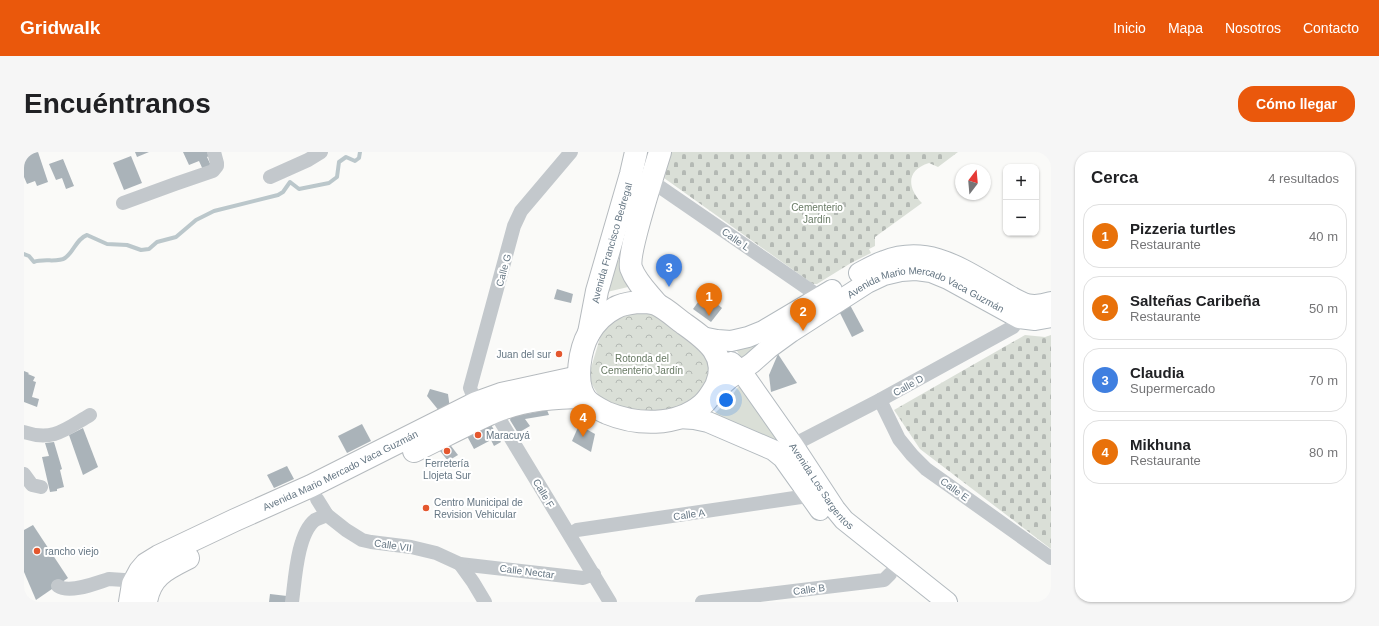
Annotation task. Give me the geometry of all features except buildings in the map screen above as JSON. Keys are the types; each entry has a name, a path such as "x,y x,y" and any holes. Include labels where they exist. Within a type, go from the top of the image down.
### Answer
{"main road":[{"name":"Avenida Francisco Bedregal","path":"589,334 597,291 636,152"},
{"path":"656,303 635,278 631,262 634,243 660,152"},
{"name":"Avenida Mario Mercado Vaca Guzmán","path":"146,602 150,586 158,576 168,568 239,532 318,500 486,407 561,397 582,387 589,402 598,409 627,419 648,423 667,421 690,413 702,405 729,379 791,332 856,275 885,260 916,255 949,262 1035,320 1051,317"},
{"path":"582,387 581,358 589,334 601,318 616,307 638,302 656,303"},
{"name":"Avenida Mario Mercado Vaca Guzmán","path":"1021,311 1051,302"},
{"name":"Avenida Mario Mercado Vaca Guzmán","path":"656,303 709,344 720,363 717,382 711,395"},
{"name":"Avenida Mario Mercado Vaca Guzmán","path":"709,344 717,340 731,341 748,337 763,331 799,309 823,303"},
{"name":"Avenida Los Sargentos","path":"709,344 741,371 844,520 895,568 924,602"},
{"name":"Avenida Los Sargentos","path":"678,418 694,418 708,422 773,450 783,458 827,520 836,530 947,602"},
{"name":"Avenida Mario Mercado Vaca Guzmán","path":"132,593 140,572 146,564 159,556 235,520 318,500"}],"street":[{"path":"123,203 213,171 218,163 214,152"},
{"path":"270,177 308,160 321,152"},
{"name":"Calle G","path":"486,407 470,388 514,226 521,212 571,152"},
{"name":"Calle L","path":"651,184 660,187 823,303"},
{"name":"Calle D","path":"793,445 880,400 1013,327 1021,311"},
{"name":"Calle E","path":"880,400 899,439 926,469 1051,558"},
{"name":"Calle F","path":"486,407 570,534 610,602"},
{"path":"24,432 37,436 53,435 90,416"},
{"path":"24,474 32,485 41,487"},
{"name":"Calle A","path":"570,534 577,530 801,497 808,494"},
{"path":"292,602 298,552 306,532 315,521 318,500"},
{"name":"Calle VII","path":"318,500 346,530 362,540 411,547 436,553 460,564"},
{"path":"460,564 474,582 485,602"},
{"name":"Calle Nectar","path":"460,564 583,578 594,574"},
{"name":"Calle B","path":"702,602 884,580 895,568"},
{"path":"58,586 63,589 70,589 109,579 116,579 132,593"}],"green space":[{"name":"Cementerio Jardín","path":"671,152 958,152 938,167 929,163 916,170 911,180 912,186 917,197 922,203 875,237 875,246 869,249 871,253 851,263 817,284 813,284 664,178"},
{"path":"614,255 621,263 630,285 628,287 607,292"},
{"name":"Rotonda del Cementerio Jardín","path":"624,311 651,312 706,353 711,370 704,390 691,401 675,408 652,412 623,408 604,400 599,396 591,382 591,368 602,331"},
{"path":"775,331 742,359 735,348"},
{"path":"1025,335 1045,337 1051,335 1051,549 920,449 894,410"},
{"path":"738,387 740,387 778,440 776,442 715,415 715,413 729,400"}],"waterway":[{"path":"24,254 29,256 34,262 62,259 68,255 80,239 87,235 107,244 127,245 141,250 149,249 157,242 176,237 196,220 214,211 278,195 283,192 290,182 299,189 329,183 337,177 339,162 346,157 355,161 359,158 360,152"}],"place":[{"name":"Claudia","path":"669,287"},
{"name":"Pizzeria turtles","path":"709,316"},
{"name":"Salteñas Caribeña","path":"803,331"},
{"name":"Juan del sur","path":"559,354"},
{"name":"Maracuyá","path":"478,435"},
{"name":"Mikhuna","path":"583,437"},
{"name":"Ferretería Llojeta Sur","path":"447,451"},
{"name":"Centro Municipal de Revision Vehicular","path":"426,508"},
{"name":"rancho viejo","path":"37,551"}]}
